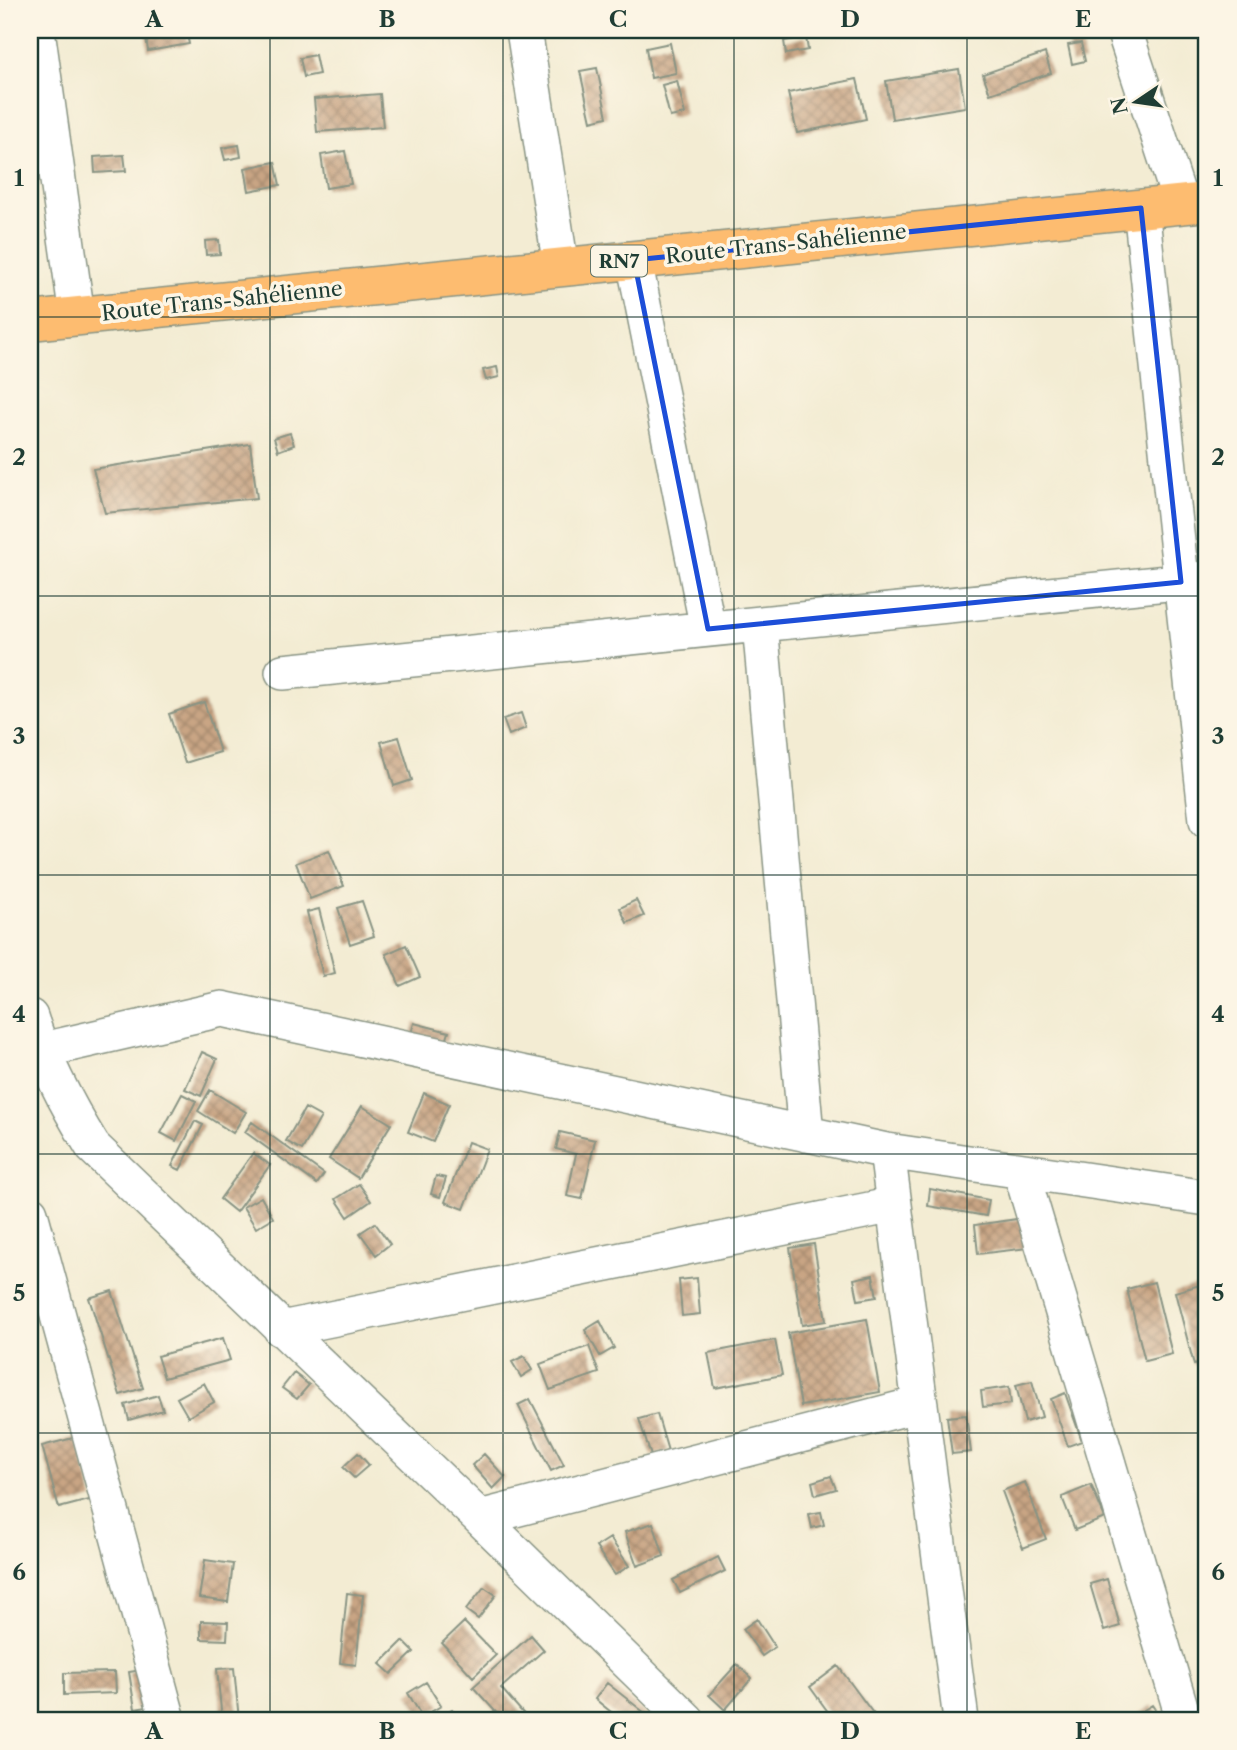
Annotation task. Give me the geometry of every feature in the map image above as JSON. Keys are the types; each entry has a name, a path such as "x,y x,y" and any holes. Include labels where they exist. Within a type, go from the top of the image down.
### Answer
{"highway":[{"name":"Route Trans-Sahélienne","path":"30,321 1194,203"}],"street":[{"path":"37,30 77,316"},
{"path":"524,30 561,267"},
{"path":"1124,30 1194,203"},
{"path":"1141,208 1194,580 1207,820"},
{"path":"634,260 708,629"},
{"path":"283,672 1194,580"},
{"path":"760,624 806,1134"},
{"path":"35,1051 222,1009 887,1151 1207,1198"},
{"path":"30,1017 35,1051 93,1147 687,1720"},
{"path":"887,1151 961,1720"},
{"path":"1021,1171 1184,1720"},
{"path":"281,1329 894,1205"},
{"path":"30,1213 168,1720"},
{"path":"480,1518 920,1404"}],"highlighted area":[{"path":"1141,208 1181,582 708,629 634,260"}],"building":[{"path":"145,30 186,30 189,44 148,51"},
{"path":"806,37 808,50 786,54 784,41"},
{"path":"670,43 676,73 651,78 646,48"},
{"path":"1081,43 1085,61 1072,64 1068,45"},
{"path":"1045,53 1051,73 990,94 983,74"},
{"path":"315,55 319,74 304,77 300,58"},
{"path":"597,68 607,117 591,121 580,71"},
{"path":"959,69 965,107 892,119 886,81"},
{"path":"857,79 866,119 797,133 788,93"},
{"path":"677,81 685,114 670,117 662,85"},
{"path":"380,94 383,127 317,132 314,99"},
{"path":"239,145 241,157 225,160 222,148"},
{"path":"345,151 351,184 326,188 321,155"},
{"path":"124,155 126,171 95,173 94,157"},
{"path":"275,162 280,185 249,191 245,168"},
{"path":"219,240 220,254 206,255 205,241"},
{"path":"497,367 499,377 486,380 483,370"},
{"path":"290,433 294,445 278,451 274,438"},
{"path":"250,444 257,498 105,513 93,469"},
{"path":"204,702 220,752 185,763 169,714"},
{"path":"521,713 526,728 509,735 503,719"},
{"path":"399,737 412,780 394,786 381,742"},
{"path":"329,850 344,886 310,899 296,863"},
{"path":"636,900 644,916 627,923 620,908"},
{"path":"362,901 374,936 350,944 338,908"},
{"path":"319,909 335,973 323,976 307,912"},
{"path":"406,945 420,977 400,986 386,954"},
{"path":"414,1023 449,1032 446,1042 411,1034"},
{"path":"202,1052 217,1059 201,1096 185,1089"},
{"path":"210,1090 246,1112 233,1133 198,1111"},
{"path":"424,1093 449,1104 433,1142 408,1132"},
{"path":"182,1094 196,1101 176,1141 161,1133"},
{"path":"362,1106 391,1124 358,1178 329,1159"},
{"path":"305,1108 321,1117 302,1150 286,1141"},
{"path":"195,1121 203,1125 180,1170 172,1166"},
{"path":"252,1122 324,1174 317,1184 245,1132"},
{"path":"560,1132 595,1140 582,1199 567,1196 576,1154 556,1149"},
{"path":"468,1142 487,1149 464,1209 445,1202"},
{"path":"253,1153 270,1165 236,1212 220,1199"},
{"path":"436,1176 446,1178 440,1197 431,1194"},
{"path":"359,1184 371,1201 348,1217 336,1199"},
{"path":"930,1189 989,1200 986,1216 928,1206"},
{"path":"261,1197 273,1218 256,1228 243,1207"},
{"path":"1024,1218 1028,1248 978,1254 975,1225"},
{"path":"375,1223 390,1244 376,1255 360,1233"},
{"path":"814,1244 826,1321 802,1325 790,1248"},
{"path":"873,1275 877,1297 858,1300 854,1279"},
{"path":"697,1278 700,1314 682,1316 679,1280"},
{"path":"1154,1282 1172,1354 1145,1361 1127,1289"},
{"path":"1207,1283 1207,1362 1194,1365 1175,1292"},
{"path":"112,1291 143,1388 120,1395 89,1298"},
{"path":"867,1319 880,1392 801,1406 788,1333"},
{"path":"600,1321 614,1348 600,1356 585,1330"},
{"path":"223,1338 230,1360 164,1378 157,1356"},
{"path":"775,1340 782,1375 715,1388 708,1353"},
{"path":"589,1346 599,1373 550,1390 540,1364"},
{"path":"524,1356 532,1370 521,1377 512,1362"},
{"path":"294,1373 309,1385 297,1399 282,1388"},
{"path":"1032,1381 1042,1417 1025,1422 1016,1385"},
{"path":"204,1383 214,1402 188,1417 177,1398"},
{"path":"1009,1387 1011,1404 983,1407 981,1391"},
{"path":"1065,1393 1082,1441 1068,1446 1051,1399"},
{"path":"158,1395 163,1410 129,1420 125,1405"},
{"path":"530,1399 564,1465 551,1471 518,1405"},
{"path":"657,1414 668,1451 651,1456 639,1419"},
{"path":"966,1415 971,1452 952,1454 947,1417"},
{"path":"77,1437 93,1499 59,1508 42,1446"},
{"path":"358,1453 369,1465 354,1478 343,1467"},
{"path":"484,1454 505,1477 493,1489 472,1465"},
{"path":"831,1476 836,1489 815,1495 812,1482"},
{"path":"1025,1482 1046,1539 1023,1548 1002,1491"},
{"path":"1091,1485 1105,1518 1075,1530 1062,1497"},
{"path":"821,1512 824,1525 812,1528 809,1514"},
{"path":"653,1523 664,1556 637,1566 625,1532"},
{"path":"610,1538 629,1566 615,1575 596,1547"},
{"path":"718,1557 725,1571 680,1593 673,1580"},
{"path":"205,1560 233,1564 228,1602 199,1598"},
{"path":"1107,1579 1120,1626 1104,1631 1090,1584"},
{"path":"484,1587 496,1595 478,1619 466,1610"},
{"path":"347,1593 363,1595 356,1665 340,1663"},
{"path":"757,1619 775,1647 762,1656 743,1629"},
{"path":"201,1621 228,1622 227,1640 201,1639"},
{"path":"464,1622 496,1655 473,1677 442,1643"},
{"path":"531,1635 544,1650 501,1688 529,1720 503,1720 473,1687"},
{"path":"403,1641 414,1652 391,1674 380,1664"},
{"path":"737,1664 752,1678 725,1710 709,1695"},
{"path":"838,1666 878,1720 834,1720 810,1687"},
{"path":"234,1668 239,1720 222,1720 217,1669"},
{"path":"142,1670 147,1707 135,1709 129,1672"},
{"path":"115,1672 116,1693 64,1695 64,1673"},
{"path":"426,1682 441,1706 422,1717 408,1693"},
{"path":"607,1683 650,1717 647,1720 621,1720 595,1699"},
{"path":"1152,1705 1162,1720 1128,1720"},
{"path":"452,1709 458,1720 431,1720"}]}
